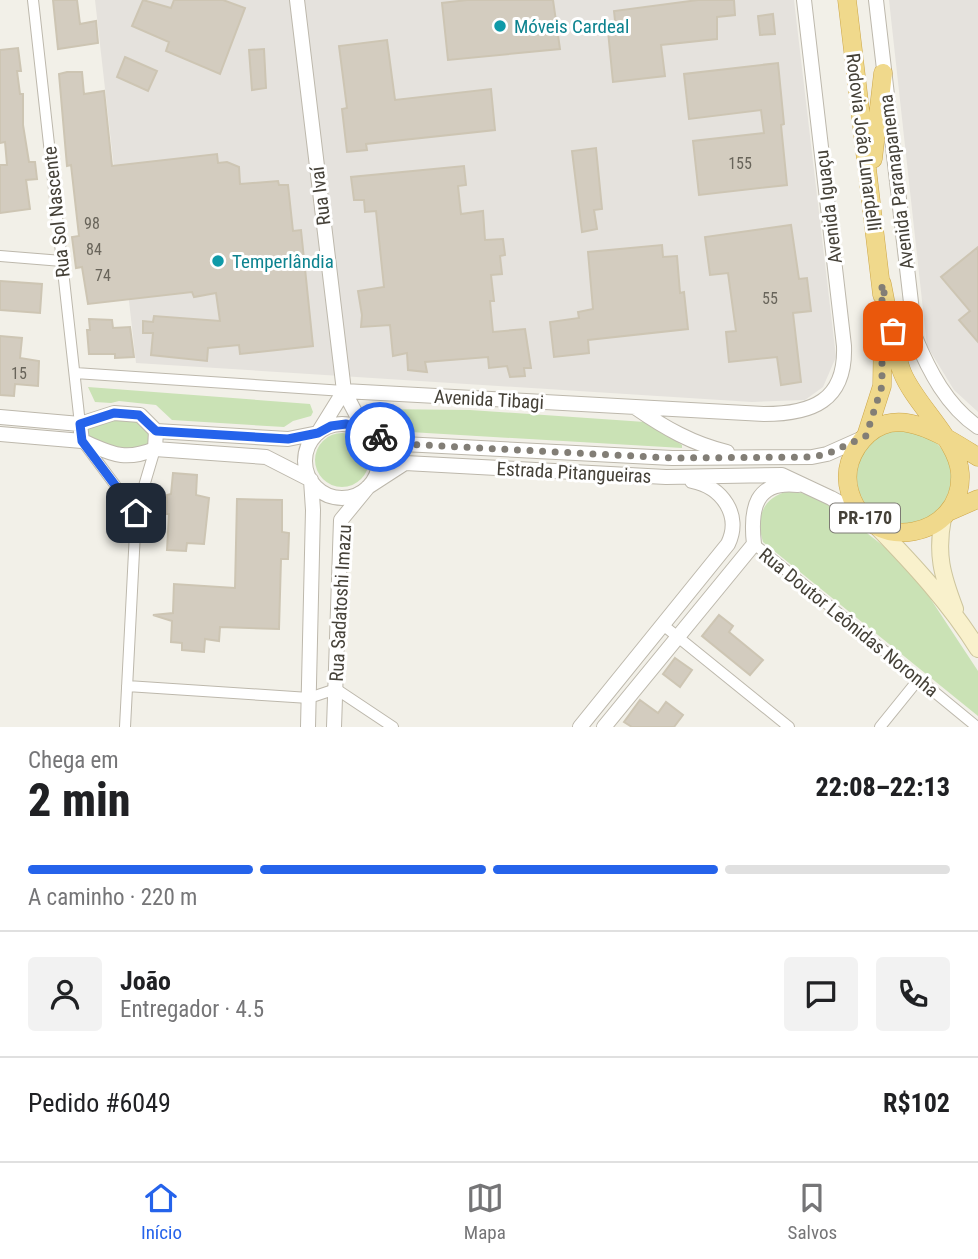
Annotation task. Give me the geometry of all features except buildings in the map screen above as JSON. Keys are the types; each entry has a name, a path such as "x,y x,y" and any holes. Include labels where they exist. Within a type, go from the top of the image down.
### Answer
{"highway":[{"name":"Rodovia João Lunardelli","path":"847,0 882,284 902,372 911,390 943,436"},
{"path":"870,183 883,73"},
{"name":"Rodovia João Lunardelli","path":"866,436 882,386 882,284"},
{"path":"866,436 885,425 915,423 978,457"},
{"name":"PR-170","path":"866,436 851,458 848,473 852,499 862,515 877,527 895,533 914,533 928,528 945,515 959,489 957,458 943,436"},
{"path":"945,515 978,499"}],"main road":[{"path":"945,515 939,549 940,559 958,618"},
{"path":"877,527 958,618 978,649"}],"street":[{"name":"Rua Sol Nascente","path":"33,0 80,424"},
{"name":"Rua Ivaí","path":"297,0 344,391 366,433"},
{"name":"Avenida Iguaçu","path":"804,0 844,346 841,375 829,396 818,405"},
{"name":"Avenida Paranapanema","path":"876,0 915,337 928,367 943,391 978,427"},
{"path":"0,256 62,261"},
{"name":"Avenida Tibagi","path":"75,373 344,391 790,414 818,405"},
{"path":"311,480 306,466 307,451 344,391"},
{"path":"635,407 693,442 749,457"},
{"path":"0,417 80,424 114,413 139,415 156,431 288,439 346,424 366,433 376,445 379,460 376,475 368,487 355,495 341,497 327,494 311,480 265,457 155,449 137,456 114,454 82,441 0,434"},
{"path":"80,424 82,441 136,513"},
{"path":"125,727 136,513 155,449 156,431"},
{"name":"Estrada Pitangueiras","path":"366,433 403,444 672,458 812,457 827,454 866,436"},
{"name":"Estrada Pitangueiras","path":"368,487 405,463 666,477 782,475 862,515"},
{"path":"593,725 663,625 728,544 734,532 733,515 721,495 704,484 666,477"},
{"name":"Rua Sadatoshi Imazu","path":"308,727 313,510 311,480"},
{"path":"593,725 677,636 754,544 752,511 760,496 778,485 808,486"},
{"name":"Rua Sadatoshi Imazu","path":"334,727 341,520 368,487"},
{"name":"Rua Doutor Leônidas Noronha","path":"754,544 977,727"},
{"path":"663,625 789,727"},
{"path":"880,727 918,680"},
{"path":"127,686 309,698 335,689 393,727"}],"shaded area":[{"path":"95,0 794,0 836,357 823,387 805,400 752,402 136,363"},
{"path":"889,0 978,0 978,412 954,390 927,346"}],"green space":[{"path":"88,387 310,404 313,412 311,416 293,421 284,427 172,420 156,405 119,401 95,402"},
{"path":"378,409 470,410 645,422 682,445 682,448 410,432 385,425 375,413"},
{"path":"121,418 140,422 150,430 149,444 144,449 115,447 88,436 87,428"},
{"path":"904,430 922,433 938,443 948,459 951,477 948,495 938,511 922,521 904,524 886,521 870,511 860,495 857,477 860,459 870,443 886,433"},
{"path":"342,433 361,441 369,460 361,479 342,487 323,479 315,460 323,441"},
{"path":"789,491 807,494 831,505 895,555 928,595 978,671 978,716 763,542 760,524 763,509 773,498"}],"way so far":[{"path":"380,437 403,444 672,458 812,457 827,454 866,436 878,404 883,370 882,284 893,331"}],"place":[{"name":"Móveis Cardeal","path":"500,26"},
{"name":"Temperlândia","path":"218,261"}],"route":[{"path":"136,513 82,441 80,424 114,413 139,415 156,431 288,439 346,424 380,437"}]}
